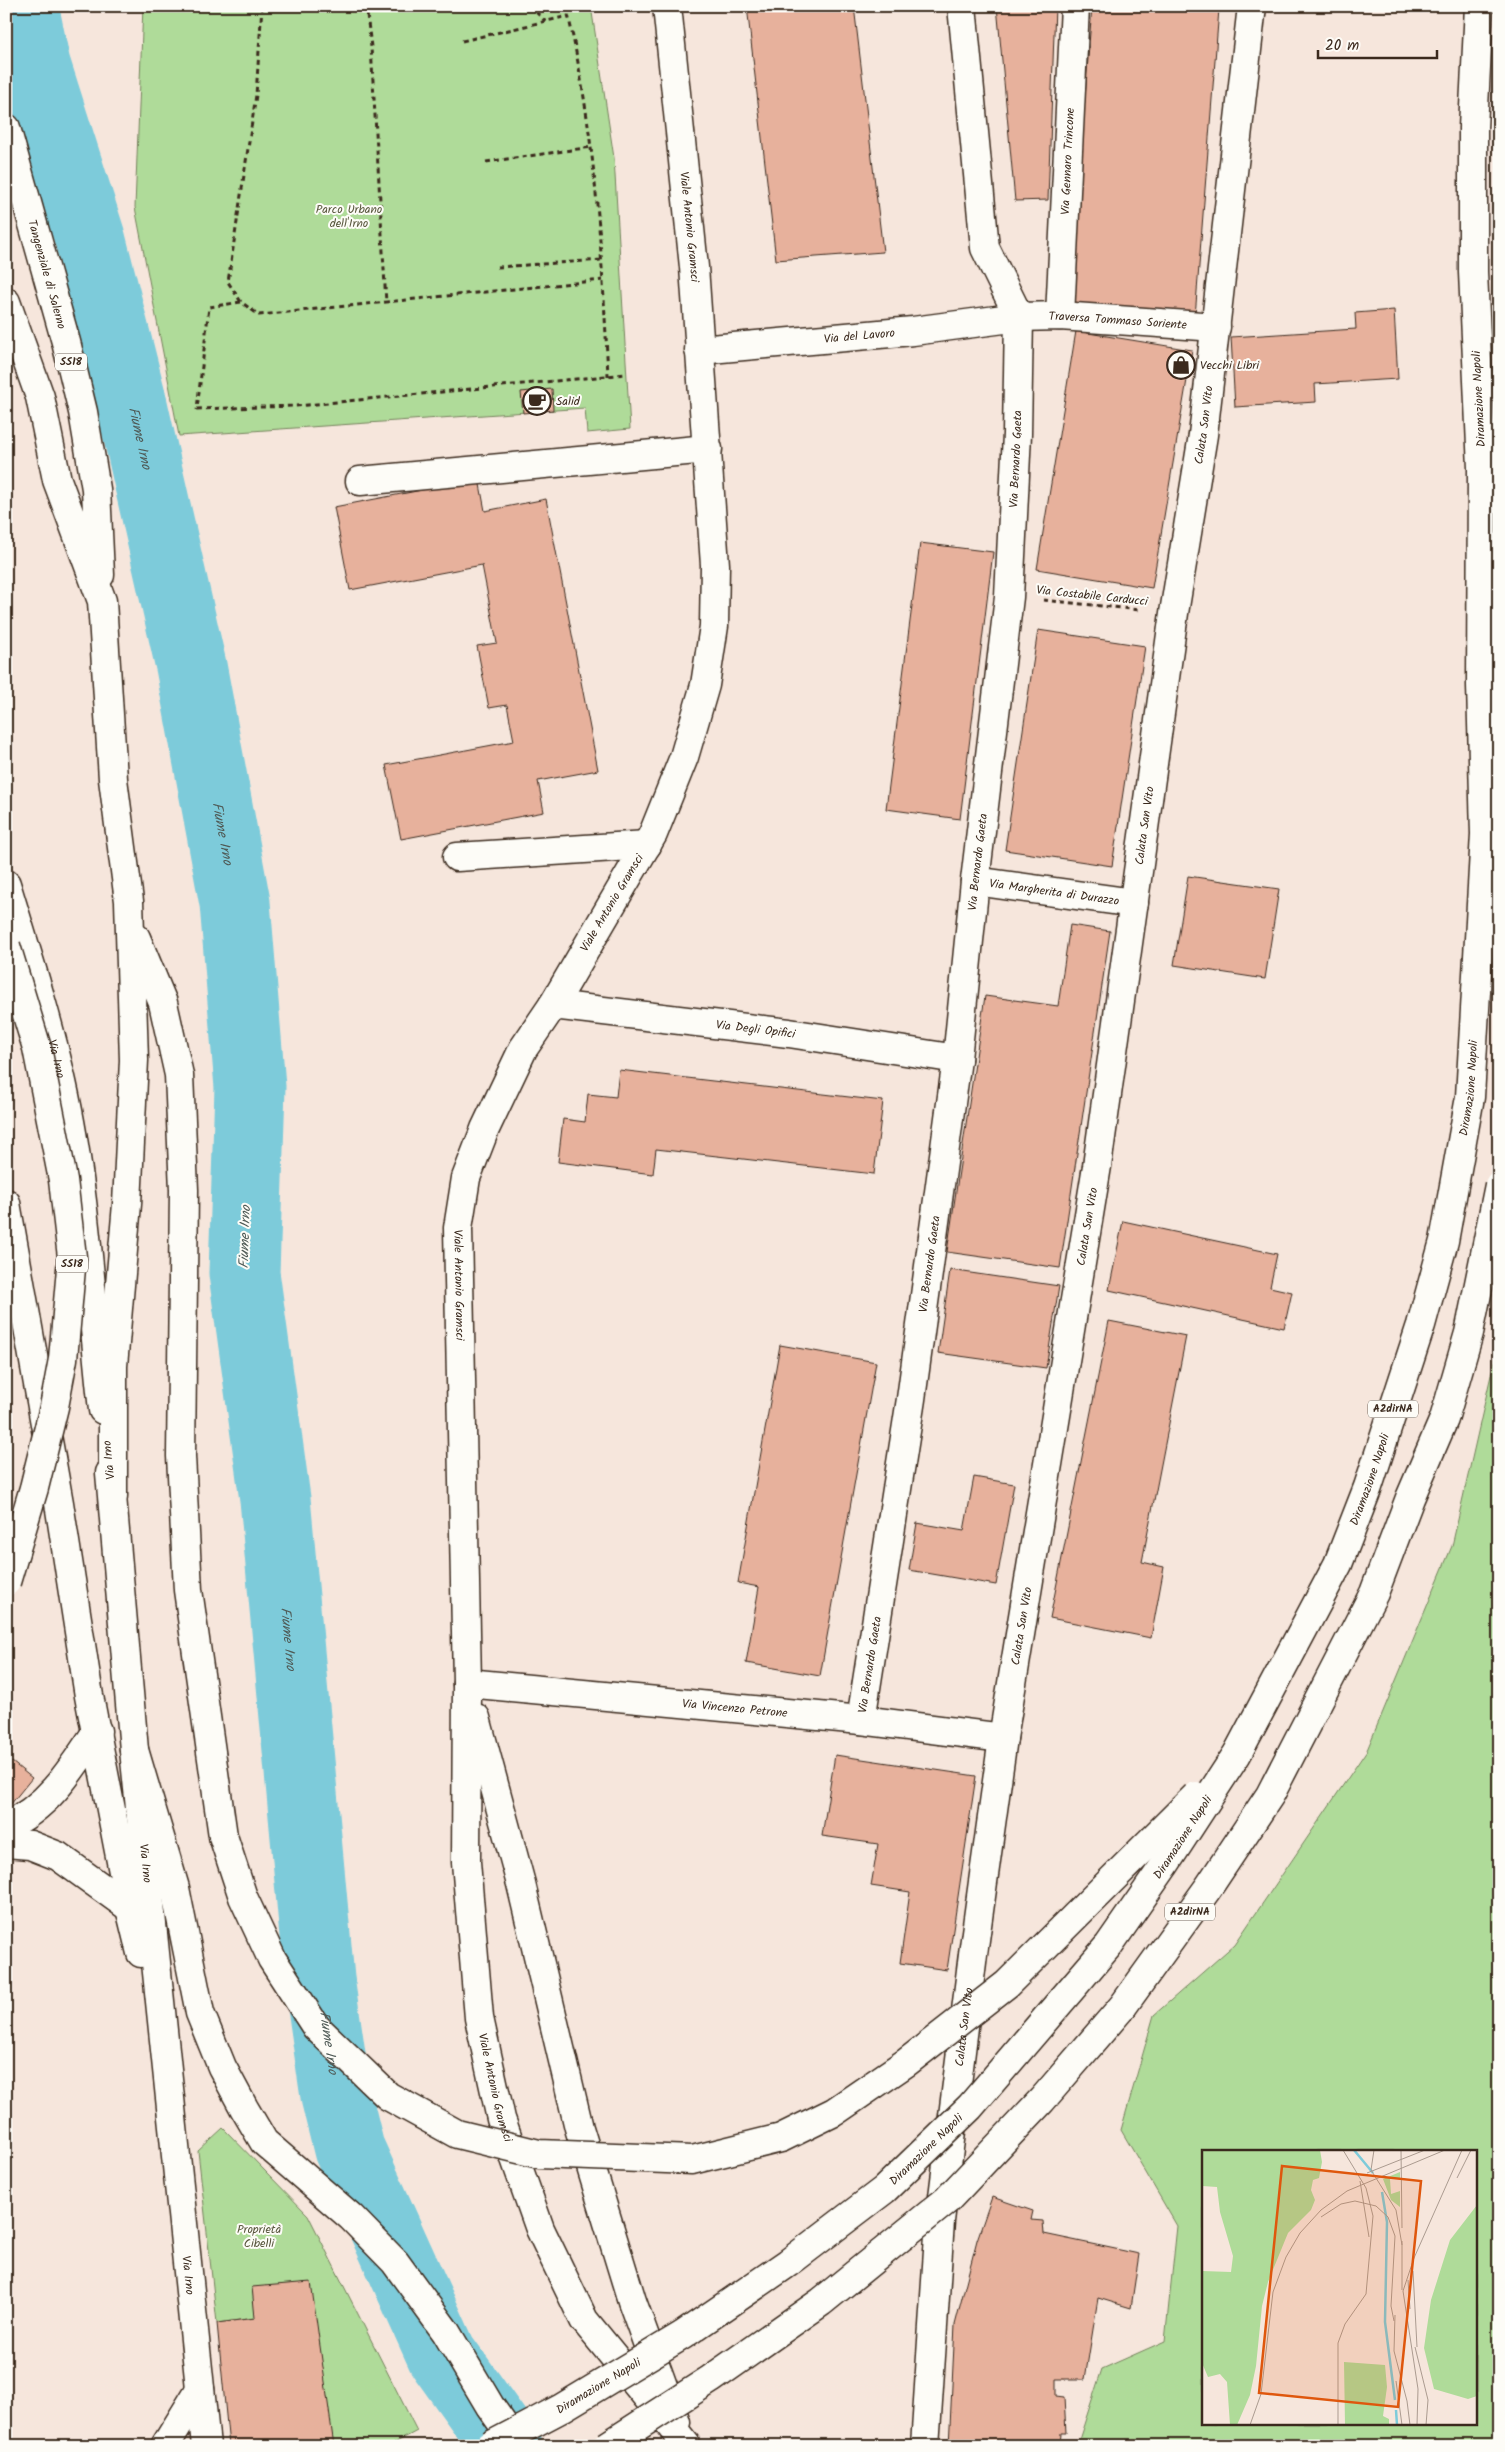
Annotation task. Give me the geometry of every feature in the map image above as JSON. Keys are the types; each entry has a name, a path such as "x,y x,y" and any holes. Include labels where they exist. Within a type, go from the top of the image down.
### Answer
{"main road":[{"name":"Viale Antonio Gramsci","path":"667,6 679,107 700,350 715,565 714,626 706,686 684,757 647,844 553,1005 524,1049 485,1129 466,1178 458,1228 467,1683 466,1862 478,2008 501,2119 540,2229 584,2320 685,2444"},
{"name":"Via Bernardo Gaeta","path":"862,1720 911,1399 957,1060 975,881 1009,597 1017,434 1019,317 985,248 962,6"},
{"name":"Via Gennaro Trincone","path":"1060,316 1075,6"},
{"name":"Calata San Vito","path":"925,2446 940,2221 1003,1738 1096,1166 1174,613 1203,435 1252,6"},
{"name":"Diramazione Napoli","path":"490,2446 560,2409 683,2335 788,2263 884,2190 970,2107 1109,1945 1164,1866 1237,1754 1338,1564 1368,1487 1421,1325 1444,1241 1470,1097 1485,834 1481,685 1482,468 1473,272 1473,128 1479,6"},
{"name":"Tangenziale di Salerno","path":"6,128 66,342 83,412 96,489 113,779 130,913"},
{"path":"6,302 40,397 57,480 102,601"},
{"name":"Traversa Tommaso Soriente","path":"1019,317 1060,316 1216,327"},
{"name":"Via del Lavoro","path":"700,350 913,331 1019,317"},
{"path":"360,482 708,449"},
{"name":"Viale Antonio Gramsci","path":"458,857 647,844"},
{"name":"Via Margherita di Durazzo","path":"975,881 1134,902"},
{"name":"Via Irno","path":"6,884 62,1083 75,1158 112,1496 134,1750 206,2446"},
{"path":"130,913 163,1002 179,1075 184,1190 181,1456 188,1590 223,1836 243,1897 272,1959 316,2027 388,2096 457,2134 539,2154 692,2160 781,2138 834,2112 907,2062 1007,1984 1237,1754"},
{"path":"112,1496 113,1366 127,1204 132,1103 130,913"},
{"name":"SS18","path":"6,946 37,1048 63,1180 72,1257 63,1359 54,1407 34,1488 6,1582"},
{"name":"Via Degli Opifici","path":"553,1005 789,1033 957,1060"},
{"name":"A2dirNA","path":"607,2446 711,2379 822,2302 947,2200 1042,2100 1123,2006 1208,1888 1270,1795 1374,1593 1410,1498 1444,1419 1469,1333 1499,1185"},
{"name":"Via Irno","path":"6,1203 97,1731 130,1908 165,2044"},
{"name":"Viale Antonio Gramsci","path":"467,1683 520,1884 579,2128 632,2301 685,2444"},
{"name":"Via Vincenzo Petrone","path":"467,1683 862,1720 1003,1738"},
{"path":"6,1826 32,1811 50,1795 79,1759 97,1731"},
{"path":"134,1750 175,1888 200,2013 222,2067 244,2108 264,2142 351,2217 395,2262 446,2332 490,2406 518,2446"},
{"path":"6,1843 30,1845 58,1856 130,1908"},
{"path":"165,2446 200,2389"}],"path":[{"path":"262,6 256,94 228,282 241,302 259,315 603,280"},
{"path":"366,6 372,65 386,303"},
{"path":"530,6 546,22"},
{"path":"566,6 592,147 602,260 608,376"},
{"path":"462,40 568,16"},
{"path":"486,162 592,147"},
{"path":"497,267 602,260"},
{"path":"241,302 209,307 197,409 296,406 627,374"},
{"name":"Via Costabile Carducci","path":"1009,597 1174,613"}],"green space":[{"name":"Parco Urbano dell'Irno","path":"143,6 591,6 614,158 630,429 587,433 585,408 179,436 135,207"},
{"path":"1499,1340 1499,2446 1077,2446 1102,2369 1165,2341 1177,2226 1121,2130 1154,2015 1235,1944 1367,1750 1452,1546"},
{"name":"Proprietà Cibelli","path":"223,2128 308,2215 417,2431 389,2446 334,2446 255,2318 217,2323 198,2151"}],"building":[{"path":"747,6 854,6 883,252 776,260"},
{"path":"997,6 1055,6 1048,200 1015,201"},
{"path":"1092,6 1219,9 1195,317 1069,308"},
{"path":"1394,310 1398,379 1315,384 1316,402 1235,407 1231,337 1356,329 1355,313"},
{"path":"1076,331 1192,350 1152,588 1037,569"},
{"name":"Salid","path":"552,389 553,410 523,413 521,392"},
{"path":"479,479 485,511 546,499 598,770 538,781 544,812 401,839 386,765 514,741 507,705 489,708 477,646 497,643 482,565 350,590 334,507"},
{"path":"920,543 993,552 960,819 886,809"},
{"path":"1038,630 1145,646 1112,866 1005,850"},
{"path":"1188,876 1279,889 1265,979 1174,965"},
{"path":"1070,925 1110,931 1060,1268 947,1252 985,996 1058,1006"},
{"path":"619,1070 883,1101 874,1174 656,1149 653,1174 558,1162 563,1119 585,1122 588,1094 616,1097"},
{"path":"1123,1221 1277,1254 1270,1287 1292,1292 1284,1328 1109,1290"},
{"path":"950,1270 1059,1286 1046,1368 938,1353"},
{"path":"1109,1321 1186,1336 1142,1562 1164,1567 1151,1638 1050,1618"},
{"path":"780,1345 876,1362 820,1676 746,1663 759,1587 738,1583"},
{"path":"974,1477 1014,1484 996,1585 909,1570 917,1523 964,1531"},
{"path":"835,1755 976,1776 947,1970 900,1963 910,1892 871,1886 878,1844 822,1836"},
{"path":"12,1762 32,1778 6,1810 6,1769"},
{"path":"992,2197 1033,2211 1031,2220 1043,2221 1044,2234 1139,2254 1131,2308 1098,2298 1085,2379 1056,2379 1056,2396 1064,2397 1066,2433 1061,2433 1060,2446 949,2446 955,2325 977,2240"},
{"path":"311,2282 334,2446 229,2446 217,2323 255,2318 252,2287"}],"waterway":[{"name":"Fiume Irno","path":"23,6 35,65 90,238 130,396 191,666 235,903 250,1087 244,1273 275,1499 319,1979 336,2096 349,2149 442,2355 507,2446"}],"place":[{"name":"Vecchi Libri","path":"1181,365"},
{"name":"Salid","path":"537,401"}]}
